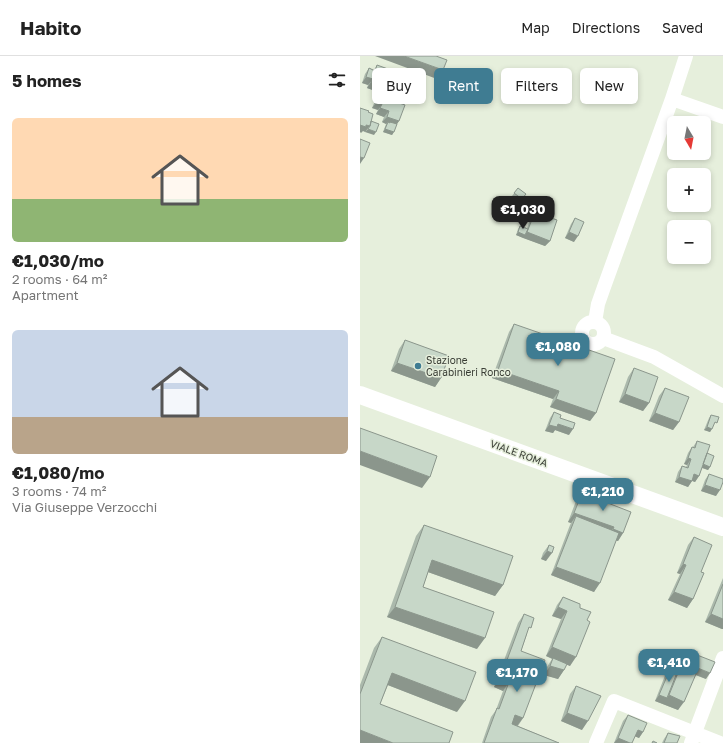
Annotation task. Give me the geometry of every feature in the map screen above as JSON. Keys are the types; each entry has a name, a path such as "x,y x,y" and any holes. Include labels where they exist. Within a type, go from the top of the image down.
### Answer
{"main road":[{"name":"VIALE ROMA","path":"360,395 723,527"}],"street":[{"path":"595,322 598,304 654,150 686,56"},
{"path":"672,99 723,117"},
{"path":"595,322 599,323 604,328 603,338 595,344 588,343 583,338 583,328 588,323 595,322"},
{"path":"603,338 654,357 723,396"},
{"path":"693,738 723,658"},
{"path":"596,743 614,701 693,738 720,743"}],"building":[{"path":"404,56 436,56 447,60 444,68 437,68"},
{"path":"377,65 385,68 376,68"},
{"path":"369,68 372,70 372,79 366,77"},
{"path":"382,104 405,105 399,121 387,117 389,111 380,108"},
{"path":"360,108 373,114 370,126 366,125 366,127 360,125"},
{"path":"371,121 379,124 376,132 368,129"},
{"path":"388,122 397,124 394,132 385,129"},
{"path":"360,139 370,143 364,158 360,157"},
{"path":"518,188 526,194 522,199 514,193"},
{"path":"535,212 557,220 550,241 527,232"},
{"path":"575,218 584,222 578,236 569,232"},
{"path":"520,226 528,229 525,235 518,232"},
{"path":"514,324 615,359 596,413 556,399 559,391 498,370"},
{"path":"405,340 449,356 441,378 397,363"},
{"path":"634,368 658,377 649,403 625,394"},
{"path":"665,388 689,397 679,422 655,413"},
{"path":"554,412 561,415 560,418 575,423 573,429 558,424 557,427 549,425"},
{"path":"711,415 719,417 717,423 715,422 712,429 707,427"},
{"path":"360,428 437,456 430,477 360,451"},
{"path":"697,441 710,445 699,476 694,474 692,481 679,477 682,466 688,468 691,459 688,458 692,447 695,448"},
{"path":"707,453 714,456 710,467 703,464"},
{"path":"709,474 723,479 720,490 705,485"},
{"path":"582,493 631,512 623,533 613,529 614,527 574,513"},
{"path":"576,516 619,533 600,583 556,567"},
{"path":"424,525 513,556 503,585 432,560 423,587 494,612 485,638 395,607"},
{"path":"694,537 712,545 701,572 704,573 693,599 674,592 686,565 683,564"},
{"path":"549,545 554,547 552,553 547,551"},
{"path":"723,584 723,619 711,614"},
{"path":"563,597 580,604 580,608 591,612 587,620 590,622 576,657 552,647 567,611 558,607"},
{"path":"524,614 534,618 531,628 529,627 521,651 545,660 523,718 515,715 512,724 559,743 484,743 497,708 499,709 509,682 500,679"},
{"path":"382,637 476,672 465,701 392,673 380,704 453,732 449,743 393,743 360,730 360,694"},
{"path":"692,653 715,662 710,673 688,664"},
{"path":"553,658 567,664 564,670 550,666"},
{"path":"671,667 678,670 667,698 659,695"},
{"path":"680,668 696,674 684,702 669,695"},
{"path":"576,686 601,696 588,721 567,713"},
{"path":"628,715 647,723 643,732 638,730 632,743 618,738"},
{"path":"668,733 680,736 677,743 664,743"}],"place":[{"name":"Stazione Carabinieri Ronco","path":"418,366"}]}
